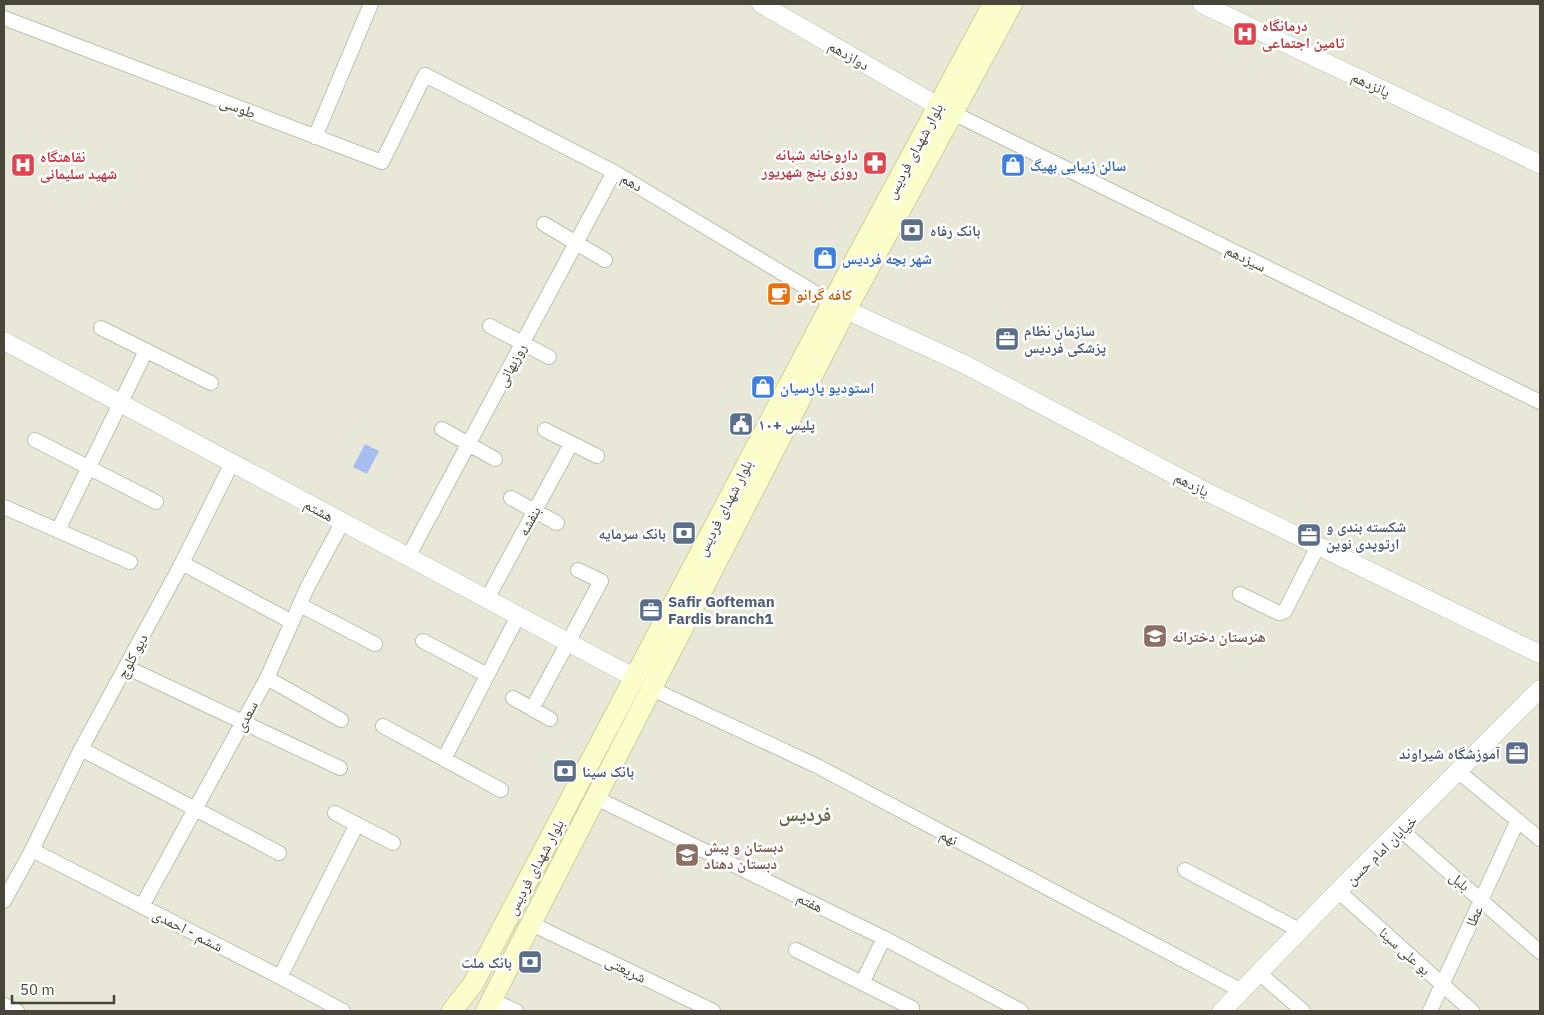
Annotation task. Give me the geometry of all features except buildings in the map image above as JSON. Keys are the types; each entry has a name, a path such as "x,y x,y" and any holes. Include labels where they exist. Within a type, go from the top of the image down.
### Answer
{"main road":[{"name":"بلوار شهدای فردیس","path":"946,110 993,4"},
{"name":"بلوار شهدای فردیس","path":"452,1011 473,984 635,678 946,110 1012,4"},
{"name":"بلوار شهدای فردیس","path":"492,1007 717,558 839,306"}],"street":[{"path":"315,137 371,4"},
{"name":"دوازدهم","path":"761,4 946,110"},
{"name":"پانزدهم","path":"1202,4 1540,164"},
{"name":"طوسی","path":"4,18 382,162 425,75"},
{"name":"دهم","path":"425,75 614,172 839,306"},
{"name":"سیزدهم","path":"946,110 1540,402"},
{"name":"روزبهانی","path":"408,557 614,172"},
{"path":"544,224 605,260"},
{"name":"یازدهم","path":"839,306 964,364 1203,490 1540,654"},
{"path":"490,326 549,357"},
{"path":"101,328 212,384"},
{"name":"هشتم","path":"4,341 635,678"},
{"path":"58,530 146,351"},
{"path":"442,429 495,459"},
{"path":"545,430 597,456"},
{"path":"35,440 156,502"},
{"name":"بنفشه","path":"487,599 571,444"},
{"name":"دیو کلوچ","path":"4,901 32,850 81,749 182,563 232,463"},
{"path":"512,498 557,523"},
{"path":"4,507 130,562"},
{"name":"سعدی","path":"142,906 266,678 316,568 342,523"},
{"path":"1240,594 1273,611 1279,613 1285,611 1318,546"},
{"path":"182,563 292,622"},
{"path":"532,709 601,581 578,570"},
{"path":"300,605 375,644"},
{"path":"444,759 518,616"},
{"path":"423,641 487,675"},
{"path":"126,667 340,768"},
{"path":"266,678 342,720"},
{"name":"نهم","path":"652,689 817,766 1242,991"},
{"name":"خیابان امام حسن","path":"1222,1011 1540,689"},
{"path":"513,698 550,720"},
{"path":"383,726 501,790"},
{"path":"81,749 279,853"},
{"path":"1459,772 1540,838"},
{"name":"هفتم","path":"596,798 884,938 1020,1011"},
{"path":"335,813 393,843"},
{"name":"عطا","path":"1430,1011 1518,820"},
{"path":"280,977 357,824"},
{"name":"بلبل","path":"1401,830 1540,952"},
{"name":"ششم - احمدی","path":"32,850 343,1011"},
{"path":"1186,870 1301,931"},
{"name":"بو علی سینا","path":"1338,892 1472,1011"},
{"name":"شریعتی","path":"538,927 713,1011"},
{"path":"862,983 884,938"},
{"path":"796,950 912,1008"},
{"path":"1259,973 1303,1011"},
{"path":"4,1005 17,1011"},
{"path":"492,1007 516,1011"}],"shaded area":[{"path":"4,4 1540,4 1540,1011 4,1011"}],"water":[{"path":"365,444 379,451 367,474 353,467"}],"place":[{"name":"درمانگاه تامین اجتماعى","path":"1245,34"},
{"name":"داروخانه شبانه روزی پنج شهریور","path":"875,163"},
{"name":"نقاهتگاه شهید سلیمانی","path":"23,165"},
{"name":"سالن زیبایی بهیگ","path":"1013,165"},
{"name":"بانک رفاه","path":"912,230"},
{"name":"شهر بچه فردیس","path":"825,258"},
{"name":"کافه گرانو","path":"779,294"},
{"name":"سازمان نظام پزشکی فردیس","path":"1007,339"},
{"name":"استودیو پارسیان","path":"763,387"},
{"name":"پلیس +۱۰","path":"741,424"},
{"name":"بانک سرمایه","path":"684,533"},
{"name":"شکسته بندی و ارتوپدی نوین","path":"1309,535"},
{"name":"Safir Gofteman Fardis branch1","path":"651,610"},
{"name":"هنرستان دخترانه","path":"1155,636"},
{"name":"آموزشگاه شیراوند","path":"1517,753"},
{"name":"بانک سینا","path":"565,771"},
{"name":"دبستان و پبش دبستان دهناد","path":"687,855"},
{"name":"بانک ملت","path":"530,962"}],"district":[{"name":"فردیس","path":"805,813"}]}
